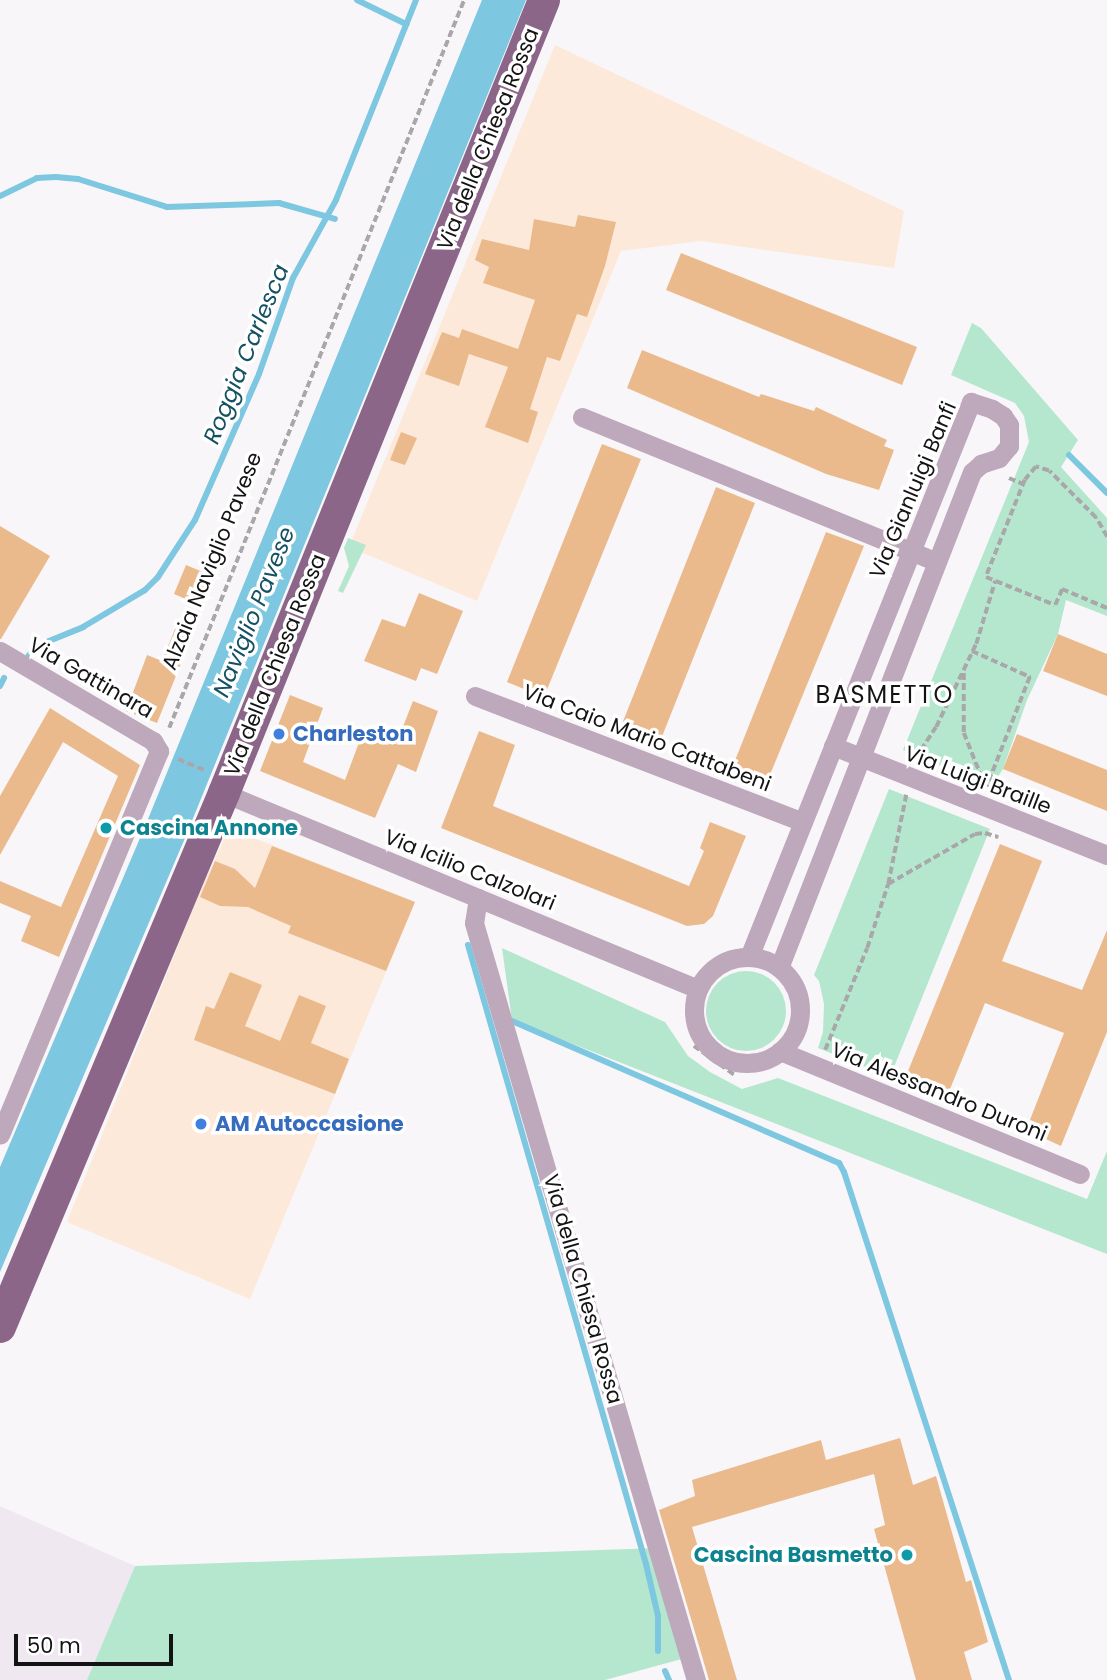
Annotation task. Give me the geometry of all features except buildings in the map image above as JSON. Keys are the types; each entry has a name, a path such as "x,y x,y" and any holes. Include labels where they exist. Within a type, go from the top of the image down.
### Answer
{"main road":[{"name":"Via della Chiesa Rossa","path":"0,1327 224,793 544,0"}],"street":[{"name":"Via Gianluigi Banfi","path":"749,957 971,402 1003,416 1009,425 1009,446 999,458 981,464 972,472 779,968"},
{"path":"582,417 937,562"},
{"name":"Via Gattinara","path":"0,651 157,745"},
{"name":"Via Caio Mario Cattabeni","path":"475,696 803,822"},
{"path":"0,1134 157,762 157,745"},
{"name":"Via Luigi Braille","path":"833,746 1107,855"},
{"name":"Via Icilio Calzolari","path":"224,793 698,989"},
{"name":"Via della Chiesa Rossa","path":"478,898 474,923 696,1680"},
{"path":"749,957 779,968 794,985 800,1010 795,1032 780,1051 767,1059 748,1063 729,1060 717,1054 697,1028 694,1008 698,989 720,965 749,957"},
{"name":"Via Alessandro Duroni","path":"780,1051 1080,1174"}],"path":[{"name":"Alzaia Naviglio Pavese","path":"157,745 170,727 464,0"},
{"path":"1107,537 1096,518 1049,471 1036,467 1023,484 986,577 1055,605 1062,589 1107,608"},
{"path":"1009,478 1023,484"},
{"path":"914,761 936,727 964,669 995,581"},
{"path":"964,669 964,733 986,789 1030,677 972,651"},
{"path":"184,761 200,768"},
{"path":"824,1052 867,948 888,884 907,790"},
{"path":"888,884 975,834 985,833 998,837"},
{"path":"694,1046 736,1076"}],"shaded area":[{"path":"555,45 904,211 894,268 701,241 621,251 477,601 349,547"},
{"path":"229,828 415,902 250,1299 67,1222 198,896"},
{"path":"0,1506 135,1566 87,1680 0,1680"}],"green space":[{"path":"972,323 981,328 1078,440 1061,467 1107,518 1107,616 1066,600 1058,634 1027,700 1003,769 991,787 903,750 1029,442 1024,416 1015,403 951,375"},
{"path":"348,538 366,545 343,593 338,591 349,566 344,548"},
{"path":"889,789 990,829 890,1077 818,1048 823,1032 824,1004 819,981 814,975"},
{"path":"502,948 665,1022 688,1056 710,1072 742,1089 778,1078 1087,1199 1107,1151 1107,1254 512,1020"},
{"path":"746,971 761,974 774,983 783,996 786,1011 783,1026 774,1039 761,1048 746,1051 731,1048 718,1039 709,1026 706,1011 709,996 718,983 731,974"},
{"path":"658,1548 689,1657 605,1680 87,1680 135,1566"}],"water":[{"name":"Naviglio Pavese","path":"482,0 526,0 185,838 0,1272 0,1167 146,824"}],"waterway":[{"path":"357,0 406,24"},
{"name":"Roggia Carlesca","path":"29,655 49,641 83,627 145,590 158,577 195,520 259,374 293,278 336,200 416,0"},
{"path":"0,196 37,178 56,177 78,179 167,207 279,203 335,219"},
{"path":"1069,455 1107,493"},
{"name":"Roggia Carlesca","path":"0,686 4,678"},
{"path":"468,945 646,1564 658,1616 658,1651"},
{"path":"512,1021 839,1163 1009,1680"},
{"path":"665,1671 669,1680"}],"place":[{"name":"Charleston","path":"279,734"},
{"name":"Cascina Annone","path":"106,828"},
{"name":"AM Autoccasione","path":"201,1124"},
{"name":"Cascina Basmetto","path":"907,1555"}],"district":[{"name":"BASMETTO","path":"885,695"}]}
